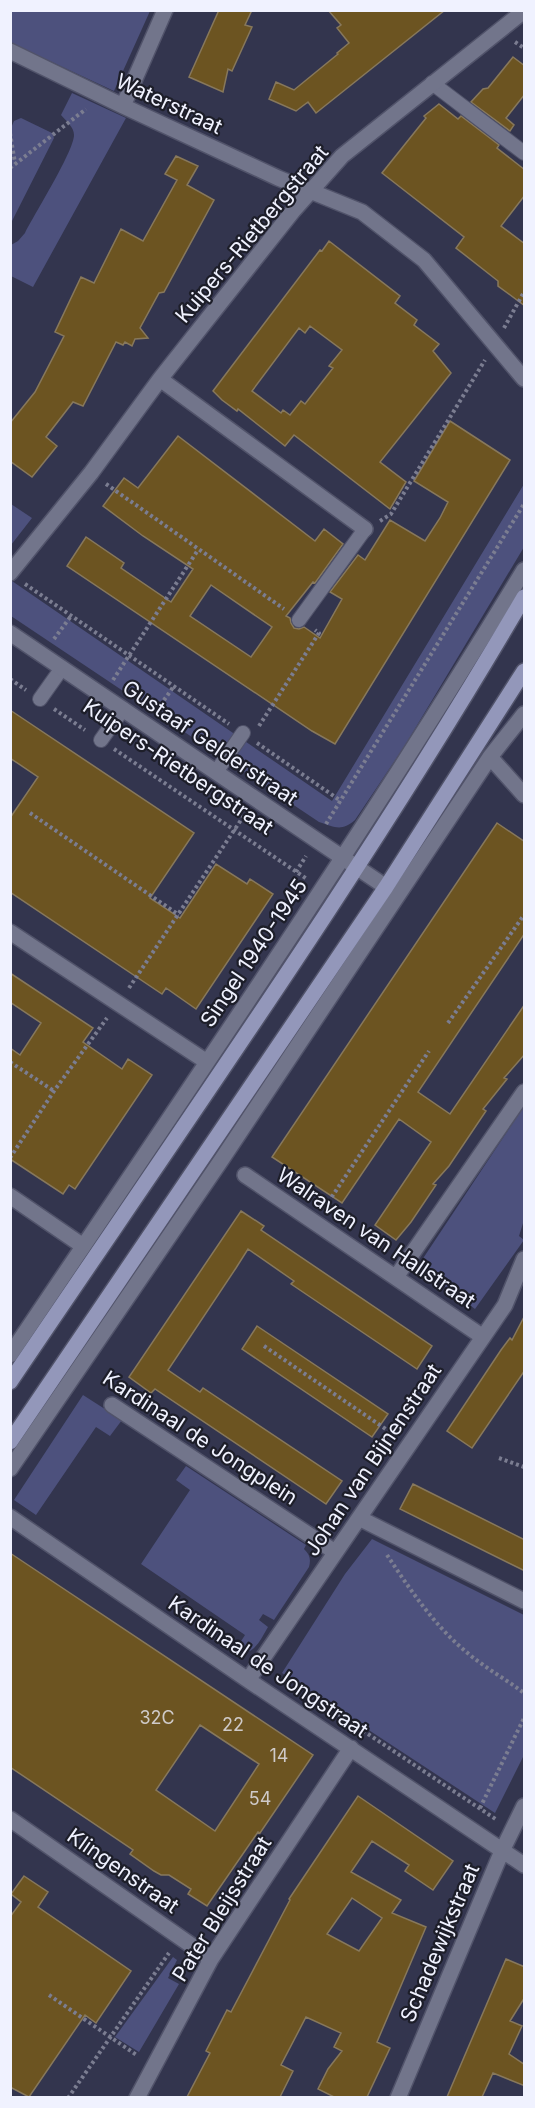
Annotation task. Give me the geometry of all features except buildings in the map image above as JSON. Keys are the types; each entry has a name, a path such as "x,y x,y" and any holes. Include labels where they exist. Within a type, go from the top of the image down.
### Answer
{"main road":[{"name":"Singel 1940-1945","path":"10,1382 357,867 476,680 525,597"},
{"path":"10,1442 386,887 525,671"}],"street":[{"path":"123,106 165,10"},
{"name":"Kuipers-Rietbergstraat","path":"15,577 160,379 293,211 342,156 525,11"},
{"name":"Waterstraat","path":"10,51 278,178 362,212 424,260 525,379"},
{"path":"160,379 365,529"},
{"name":"Singel 1940-1945","path":"10,1355 323,889 447,697 525,570"},
{"name":"Gustaaf Gelderstraat","path":"10,633 386,887"},
{"path":"10,1469 228,1149 490,757 525,714"},
{"path":"490,757 525,795"},
{"path":"10,932 207,1062"},
{"path":"396,1277 525,1092"},
{"name":"Walraven van Hallstraat","path":"245,1175 483,1337"},
{"path":"10,1196 83,1246"},
{"name":"Johan van Bijnenstraat","path":"248,1680 505,1305 525,1259"},
{"name":"Kardinaal de Jongplein","path":"112,1405 335,1552"},
{"name":"Kardinaal de Jongstraat","path":"10,1517 502,1851"},
{"path":"358,1518 525,1601"},
{"name":"Pater Bleijsstraat","path":"138,2097 211,1959 351,1748"},
{"name":"Schadewijkstraat","path":"398,2097 502,1851 525,1806"},
{"name":"Klingenstraat","path":"10,1818 211,1959"},
{"path":"502,1851 525,1865"}],"lane":[{"path":"432,83 525,153"},
{"path":"299,620 365,529"},
{"path":"40,699 62,668"},
{"path":"101,740 123,709"},
{"path":"216,772 247,736"}],"path":[{"path":"10,168 103,95"},
{"path":"10,133 15,163"},
{"path":"365,529 391,514 525,292"},
{"path":"90,473 319,633 247,736"},
{"path":"296,872 525,504"},
{"path":"103,696 198,550"},
{"path":"15,577 341,801"},
{"path":"43,655 71,616"},
{"name":"Kuipers-Rietbergstraat","path":"10,680 323,889"},
{"path":"147,726 174,686"},
{"path":"10,1158 54,1091 179,915 255,798"},
{"path":"30,813 179,915"},
{"path":"448,1023 525,915"},
{"path":"315,1222 429,1051"},
{"path":"10,1062 54,1091"},
{"path":"264,1346 409,1445"},
{"path":"499,1458 525,1467"},
{"path":"385,1532 381,1547 416,1599 444,1631 470,1655 525,1693"},
{"path":"336,1713 512,1830"},
{"path":"480,1809 525,1718"},
{"path":"68,2097 180,1937"},
{"path":"49,1995 154,2067"}],"shaded area":[{"path":"10,11 150,11 114,91 11,43"},
{"path":"72,93 126,118 33,287 11,276 11,245 25,233 68,155 74,135 73,129 61,115"},
{"path":"21,118 52,133 54,138 11,223 11,128 14,121"},
{"path":"524,484 524,547 404,747 355,820 346,826 334,827 319,822 11,616 10,582 12,581 332,801"},
{"path":"11,504 32,518 10,545"},
{"path":"524,1106 524,1220 519,1236 524,1240 475,1309 418,1266"},
{"path":"83,1395 122,1420 110,1436 96,1427 36,1515 14,1500"},
{"path":"186,1466 306,1545 304,1549 310,1557 309,1567 274,1620 263,1614 259,1620 268,1627 255,1647 247,1652 236,1649 245,1635 141,1564 190,1490 176,1480"},
{"path":"372,1539 524,1615 524,1755 495,1813 282,1673 345,1574"},
{"path":"173,1957 177,1960 168,1978 179,1984 139,2052 115,2037"}]}
